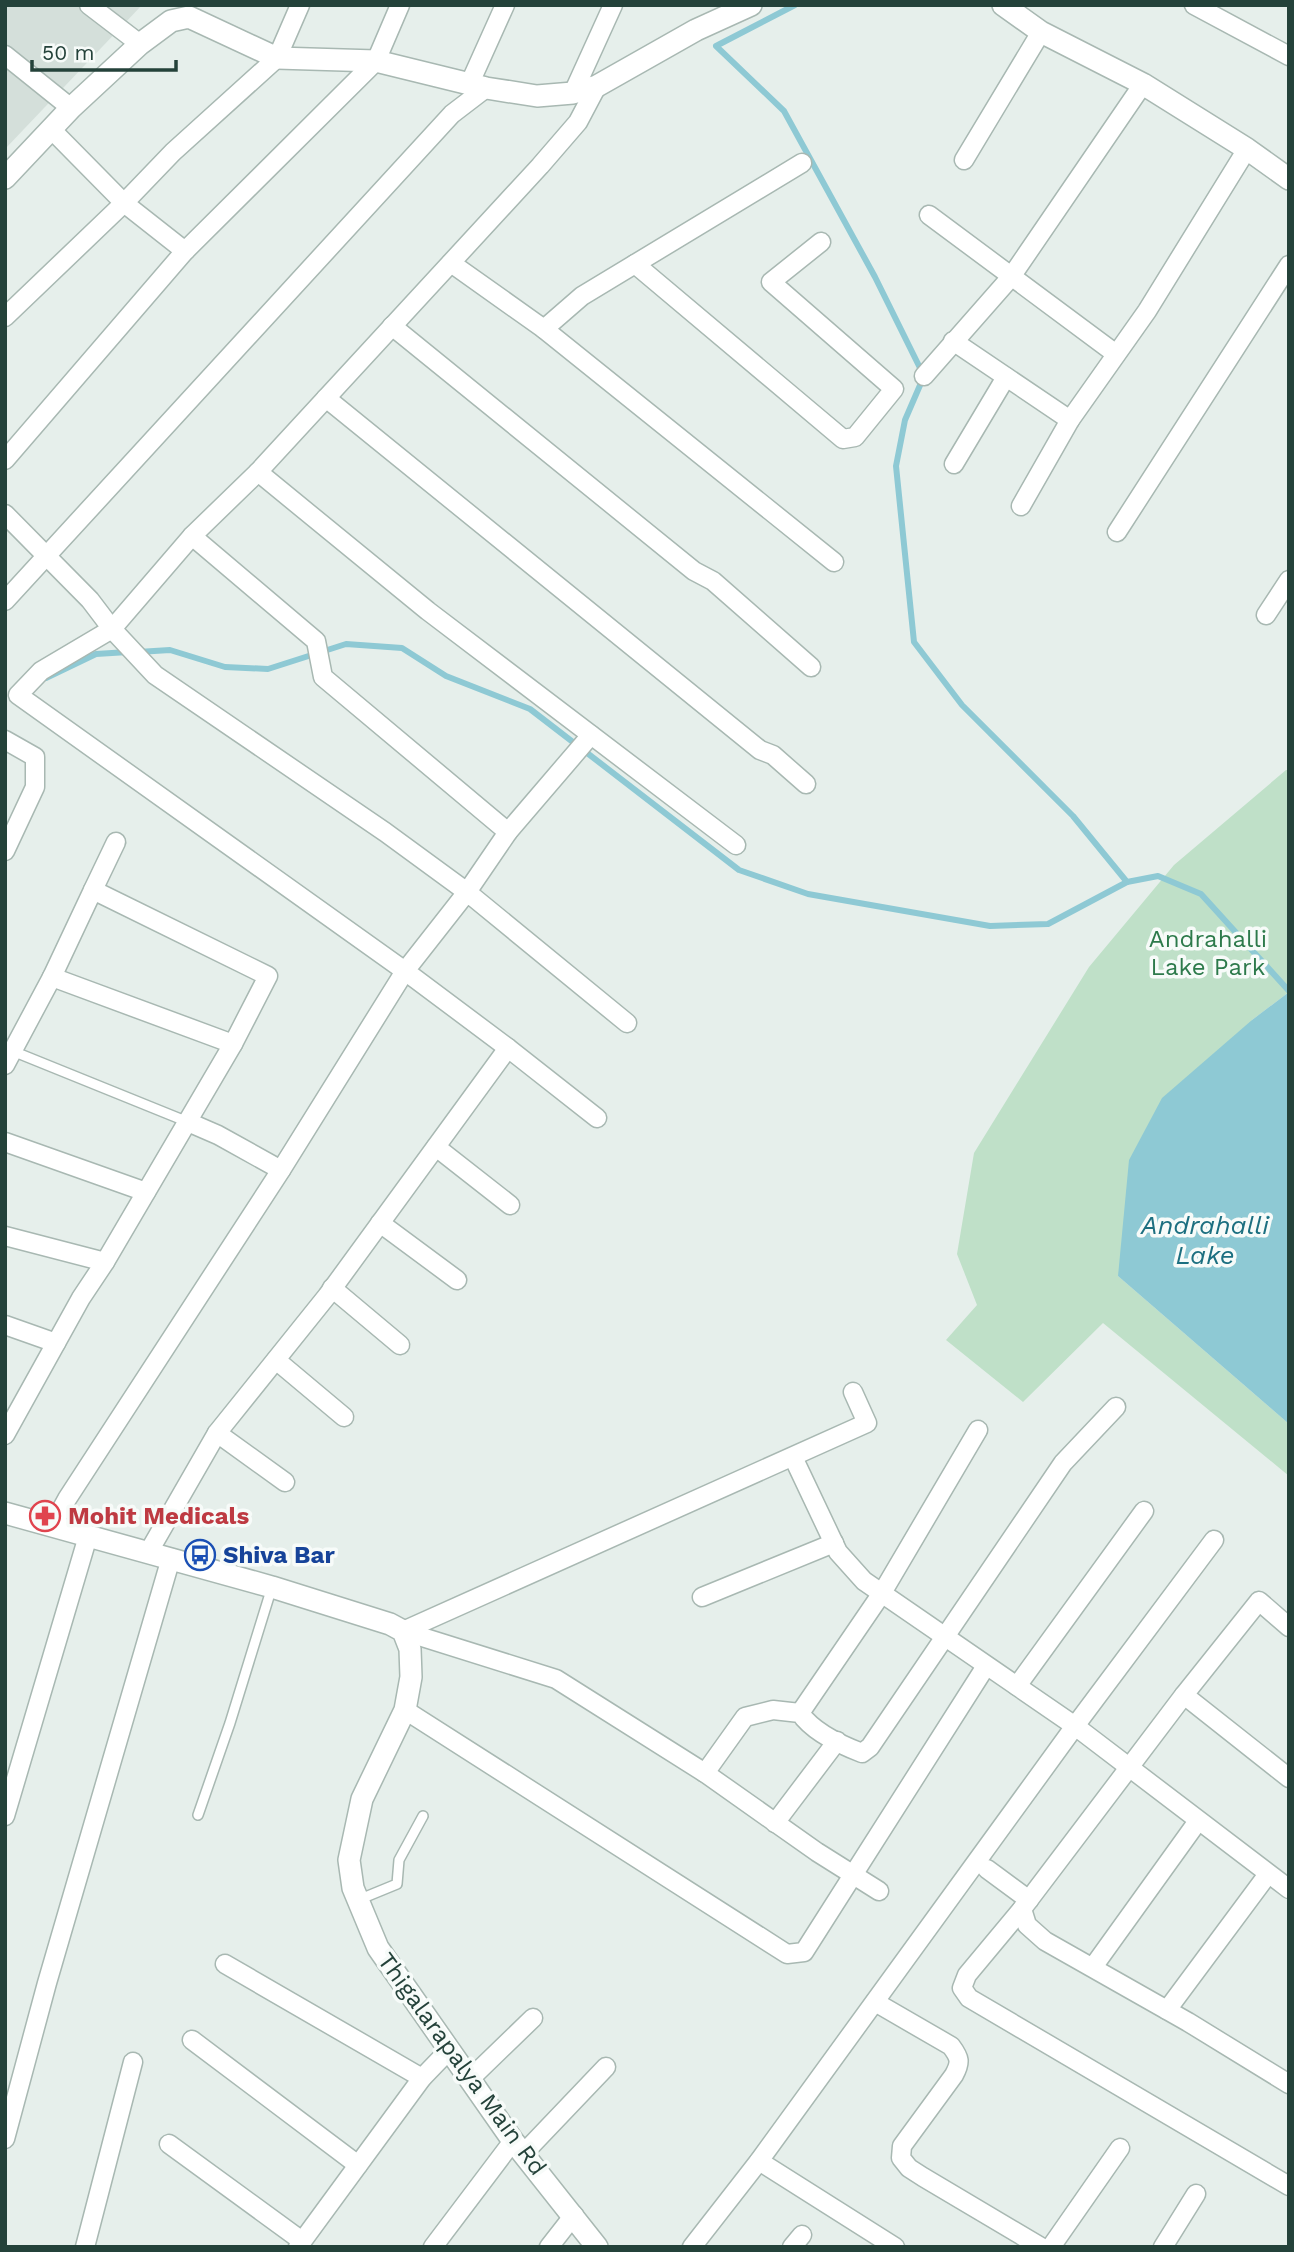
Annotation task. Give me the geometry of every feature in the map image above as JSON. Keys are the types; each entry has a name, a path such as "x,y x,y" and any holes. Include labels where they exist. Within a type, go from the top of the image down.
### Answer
{"street":[{"path":"89,5 140,44"},
{"path":"5,317 173,152 276,58 300,5"},
{"path":"5,460 185,251 376,61 400,5"},
{"path":"5,601 478,87 505,5"},
{"path":"573,93 613,5"},
{"path":"1003,5 1041,32 1143,84 1247,149 1289,179"},
{"path":"1194,5 1289,56"},
{"path":"5,178 71,108 140,44 171,21 192,11 276,58 376,61 478,87 537,96 573,93 597,86 737,7"},
{"path":"964,160 1041,32"},
{"path":"5,55 71,108"},
{"path":"924,376 1011,277 1143,84"},
{"path":"597,86 578,122 258,472 192,536 112,629 41,671 18,695 405,971 597,1118"},
{"path":"51,129 124,203 185,251"},
{"path":"1021,506 1070,420 1147,311 1247,149"},
{"path":"544,329 582,296 802,163"},
{"path":"929,215 1116,354"},
{"path":"635,264 843,439 855,437 894,389 771,282 821,242"},
{"path":"451,263 544,329 834,562"},
{"path":"1116,532 1289,265"},
{"path":"392,326 694,571 713,581 811,667"},
{"path":"953,341 1070,420"},
{"path":"954,464 1006,377"},
{"path":"326,398 760,750 773,755 806,784"},
{"path":"258,472 589,738 736,845"},
{"path":"5,514 90,600 112,629 155,675 385,832 467,892 627,1023"},
{"path":"192,536 316,641 323,677 508,832"},
{"path":"1266,615 1289,580"},
{"path":"52,1526 281,1170 405,971 467,892 508,832 589,738"},
{"path":"5,740 35,757 35,787 5,851"},
{"path":"7,1055 52,977 116,842"},
{"path":"8,1424 188,1122 268,976 93,890"},
{"path":"52,977 233,1044"},
{"path":"148,1553 217,1433 332,1289 508,1048"},
{"path":"188,1122 218,1135 281,1170"},
{"path":"5,1142 146,1192"},
{"path":"436,1147 510,1205"},
{"path":"380,1223 457,1280"},
{"path":"5,1236 105,1262"},
{"path":"332,1289 400,1345"},
{"path":"5,1325 56,1343"},
{"path":"276,1360 344,1417"},
{"path":"403,1632 867,1423 853,1392"},
{"path":"705,1773 745,1717 773,1710 800,1713 807,1723 862,1753 870,1748 1063,1463 1116,1407"},
{"path":"800,1713 882,1593 978,1430"},
{"path":"217,1433 285,1482"},
{"path":"793,1457 838,1552 864,1581 1075,1726 1289,1889"},
{"path":"1017,1686 1144,1511"},
{"path":"5,1513 272,1587 390,1624 403,1632 556,1679 705,1773 853,1876 879,1891"},
{"path":"5,1816 88,1536"},
{"path":"692,2247 759,2161 1075,1726 1214,1540"},
{"path":"702,1597 834,1543"},
{"path":"5,2138 47,1983 171,1558"},
{"path":"1289,1627 1259,1601 1128,1767 1026,1904 967,1975 962,1988 968,1998 1289,2186"},
{"name":"Thigalarapalya Main Rd","path":"403,1632 410,1649 411,1677 405,1710 362,1799 349,1860 353,1888 378,1948 519,2147 597,2247"},
{"path":"405,1710 787,1954 804,1952 986,1665"},
{"path":"1184,1695 1289,1777"},
{"path":"775,1823 837,1741"},
{"path":"1093,1967 1198,1821"},
{"path":"987,1869 1026,1904 1027,1925 1045,1941 1167,2010 1289,2084"},
{"path":"1167,2010 1268,1874"},
{"path":"225,1965 422,2078"},
{"path":"875,2002 951,2046 959,2057 959,2065 954,2075 902,2146 901,2158 909,2168 923,2177 1041,2247"},
{"path":"471,2078 533,2018"},
{"path":"192,2040 358,2165"},
{"path":"169,2144 300,2244 422,2078 449,2050"},
{"path":"85,2247 133,2062"},
{"path":"433,2247 519,2147 606,2067"},
{"path":"1051,2247 1120,2148"},
{"path":"759,2161 895,2247"},
{"path":"1163,2247 1196,2194"},
{"path":"549,2247 574,2215"}],"lane":[{"path":"7,1055 188,1122"},
{"path":"198,1815 272,1587"},
{"path":"358,1900 397,1884 399,1860 423,1816"}],"shaded area":[{"path":"5,5 142,5 5,149"}],"green space":[{"name":"Andrahalli Lake Park","path":"1289,770 1289,992 1252,1020 1118,1276 1289,1424 1289,1476 1103,1323 1023,1402 946,1340 977,1305 957,1254 974,1153 1089,967 1174,865"}],"water":[{"name":"Andrahalli Lake","path":"1289,992 1289,1424 1118,1276 1129,1160 1162,1098 1252,1020"}],"waterway":[{"path":"795,5 716,46 784,111 875,277 924,376 905,420 896,466 914,642 962,705 1073,816 1127,882 1158,876 1201,894 1289,991"},
{"path":"138,652 170,650 225,667 268,669 346,644 402,648 446,676 530,709 739,870 808,894 990,926 1048,924 1127,882"},
{"path":"46,678 96,654 128,652"}],"place":[{"name":"Mohit Medicals","path":"45,1516"},
{"name":"Shiva Bar","path":"200,1555"}]}
